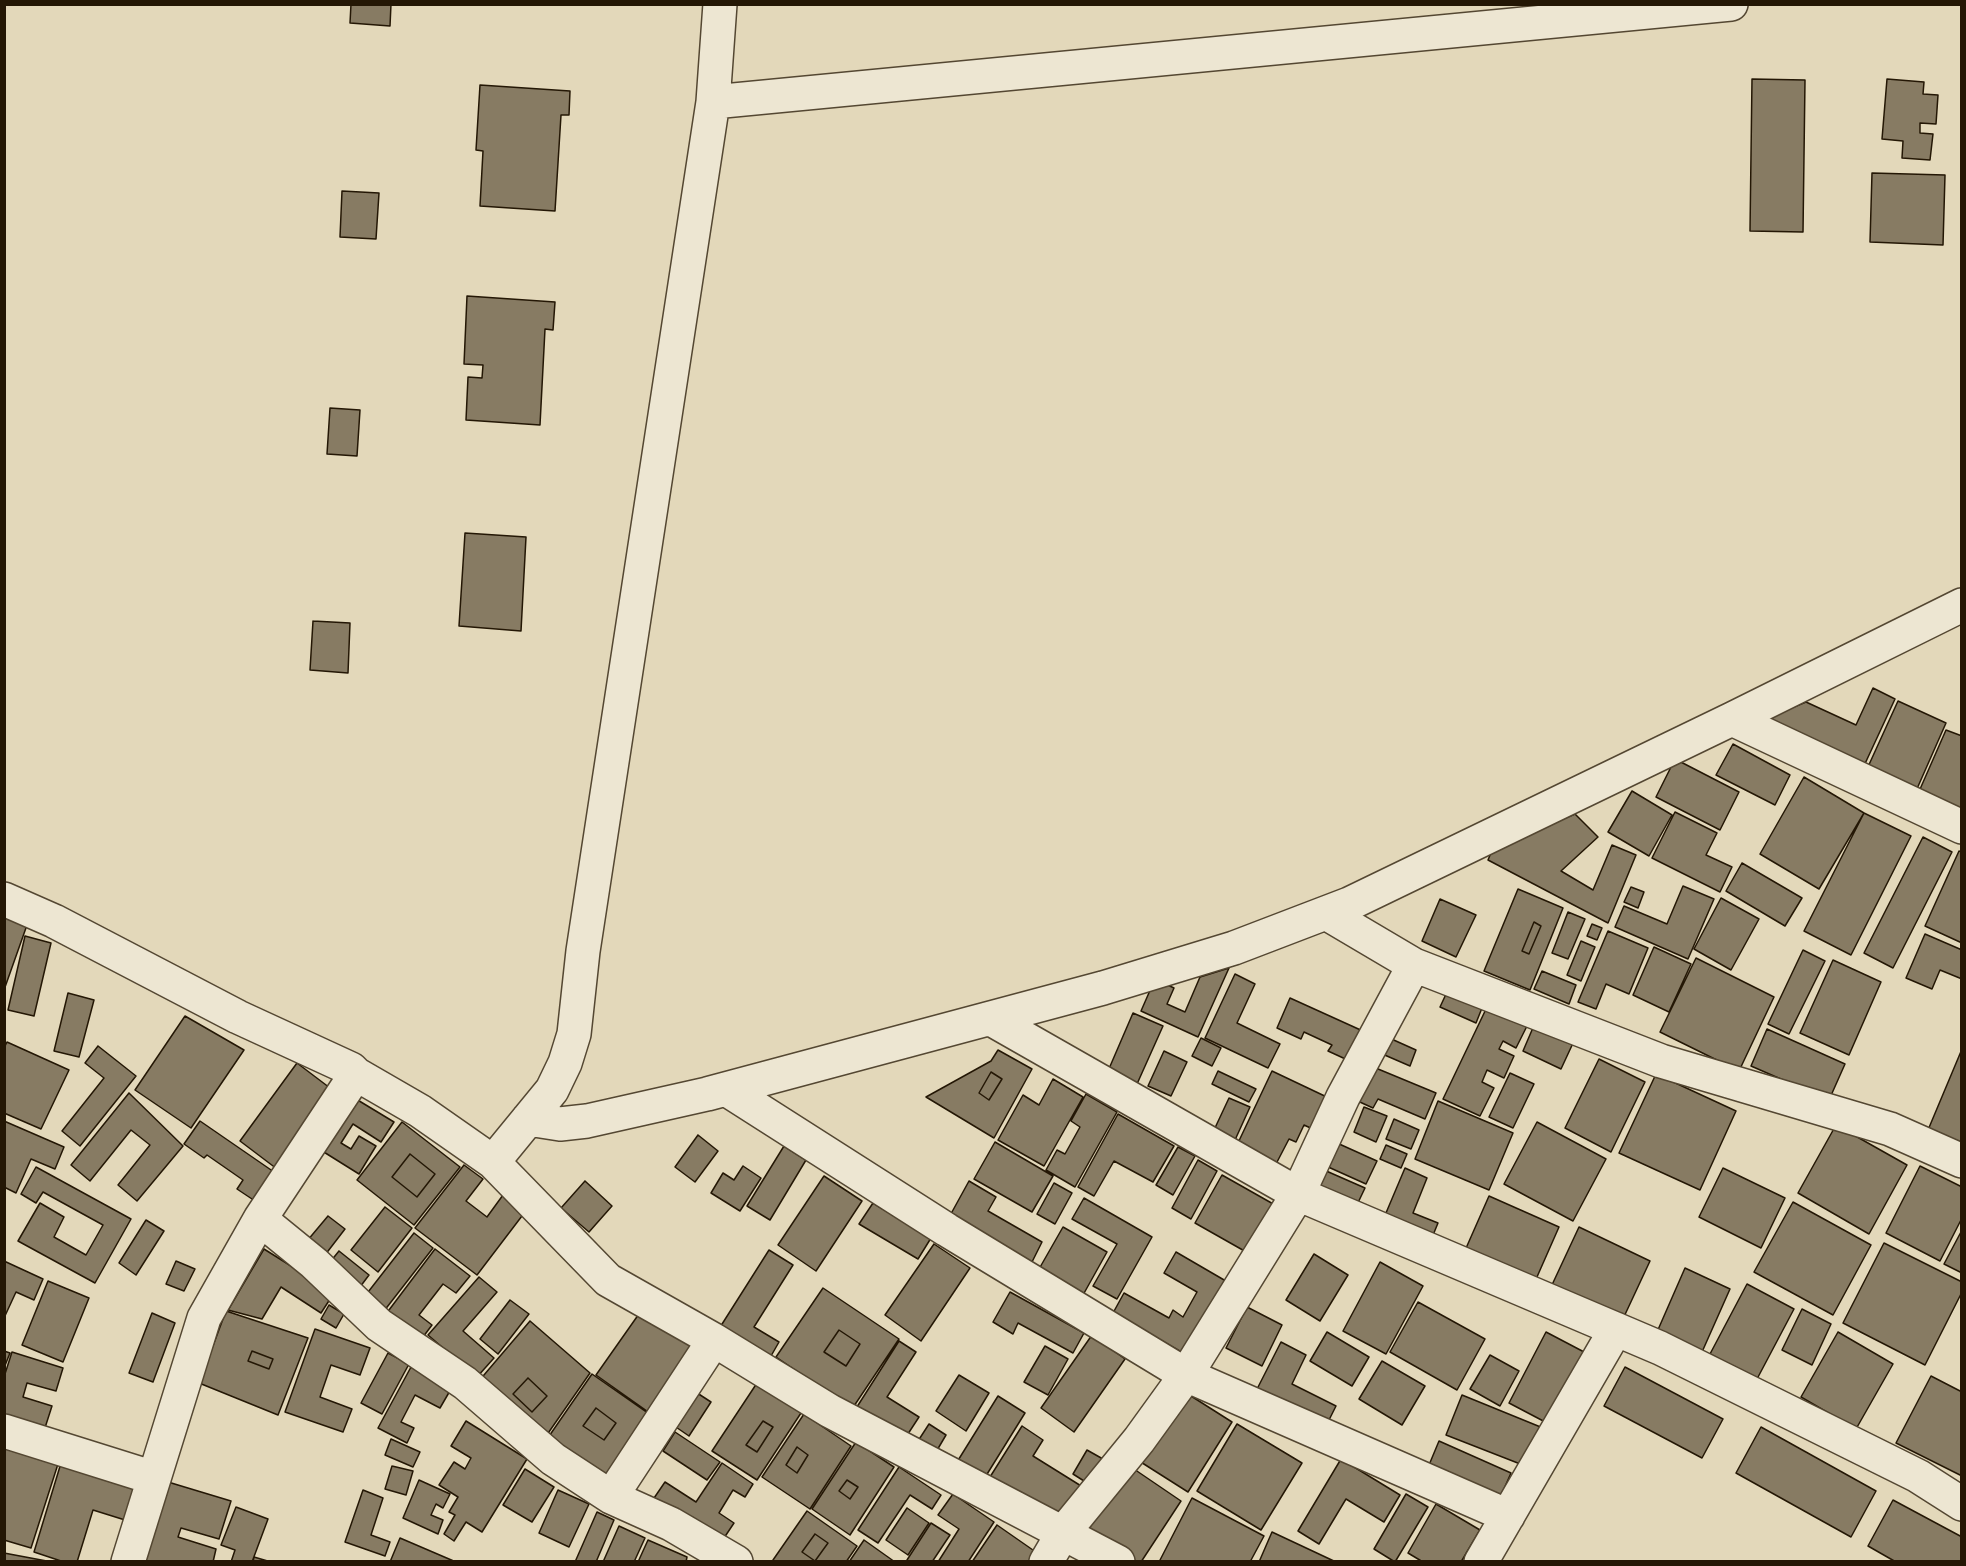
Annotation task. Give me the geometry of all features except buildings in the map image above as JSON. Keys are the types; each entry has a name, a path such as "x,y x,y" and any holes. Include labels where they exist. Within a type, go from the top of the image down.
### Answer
{"street":[{"path":"493,1162 552,1090 565,1063 574,1034 583,951 712,102 720,4"},
{"path":"712,102 1731,4"},
{"path":"528,1119 560,1124 726,1089 991,1019 1234,948 1349,904 1732,719 1962,604"},
{"path":"1732,719 1962,827"},
{"path":"4,899 54,921 238,1017 351,1069 420,1111 493,1162 608,1280 714,1340 830,1411 1118,1562"},
{"path":"1326,913 1414,965 1661,1061 1890,1129 1962,1161"},
{"path":"1046,1562 1063,1533 1139,1440 1186,1375 1298,1194 1343,1097 1414,965"},
{"path":"991,1019 1298,1194 1671,1354 1918,1476 1962,1504"},
{"path":"128,1562 204,1318 260,1219 356,1074"},
{"path":"726,1089 947,1230 1186,1375 1508,1516"},
{"path":"260,1219 314,1263 379,1325 465,1383 553,1459 611,1497 671,1524 736,1562"},
{"path":"1481,1562 1616,1329"},
{"path":"611,1497 714,1340"},
{"path":"4,1431 154,1479"}]}
